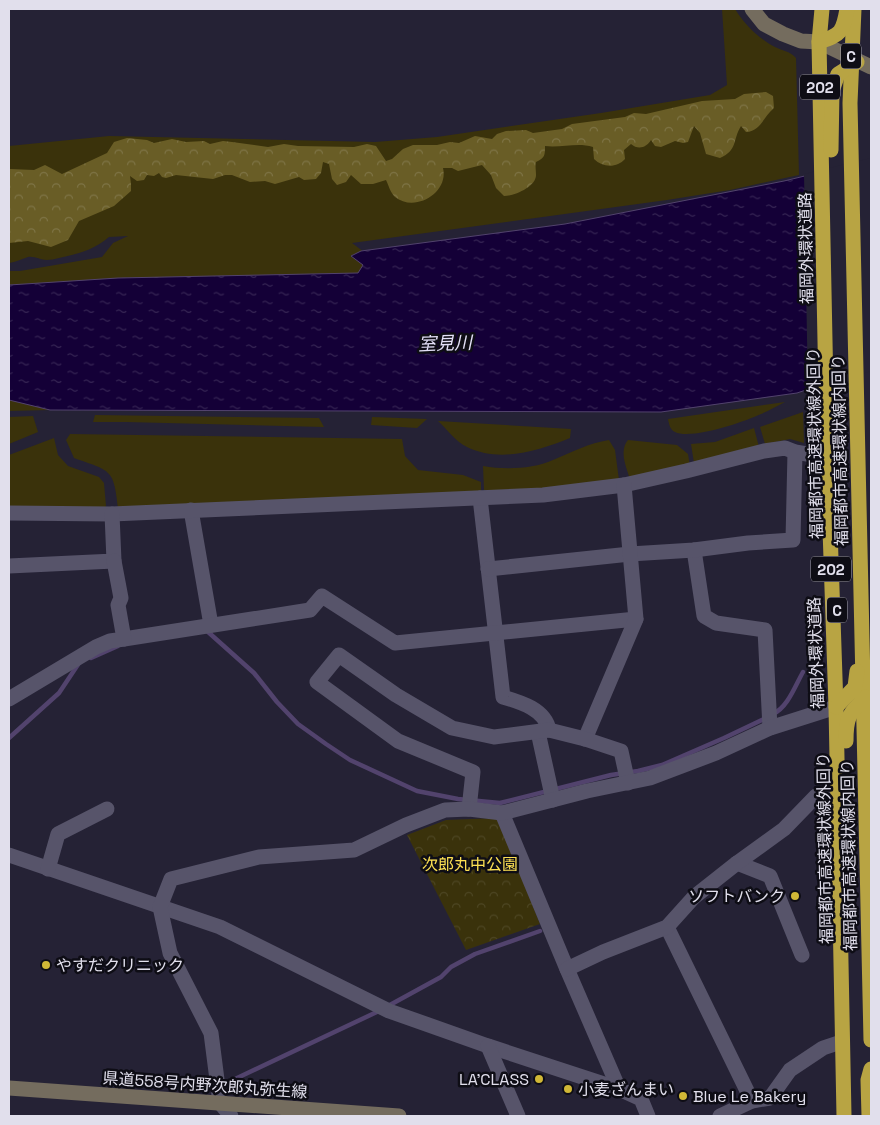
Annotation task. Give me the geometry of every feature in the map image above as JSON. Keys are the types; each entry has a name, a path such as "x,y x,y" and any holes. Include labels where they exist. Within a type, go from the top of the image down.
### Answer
{"highway":[{"name":"202","path":"822,9 819,42 826,130"},
{"name":"福岡都市高速環状線外回り","path":"830,9 825,103 848,1116"},
{"path":"819,42 836,36 844,25 847,9"},
{"name":"福岡都市高速環状線内回り","path":"854,9 850,113 871,1040"},
{"name":"202","path":"861,9 865,64 860,123 871,804"},
{"path":"826,130 832,91 838,74 865,64"},
{"name":"福岡外環状道路","path":"826,130 831,184 823,221 827,453 836,707 844,1116"},
{"path":"836,707 855,687 858,666 857,581 867,557"},
{"path":"837,793 846,772 846,722 855,706 870,694"},
{"path":"869,1116 868,1080 871,1069"}],"main road":[{"path":"752,9 764,24 783,34 801,41 819,42 865,64"},
{"path":"836,707 870,694"},
{"name":"県道558号内野次郎丸弥生線","path":"9,1088 399,1116"}],"street":[{"path":"9,513 112,514 543,495 624,485 764,451 785,448 813,455 827,453"},
{"path":"488,569 793,540 795,452"},
{"path":"586,739 636,619 624,485"},
{"path":"480,498 503,697 528,704 543,718 548,783 553,800"},
{"path":"190,510 210,624"},
{"path":"112,514 114,561 121,598 118,606 124,639"},
{"path":"694,550 704,616 716,623 765,630 770,728"},
{"path":"9,566 114,561"},
{"path":"9,699 96,646 124,639 210,624 225,624 310,610 322,596 395,643 636,619"},
{"path":"469,810 473,772 398,741 317,682 339,655 396,695 452,728 494,738 544,731 586,739 620,751 628,783"},
{"path":"231,1116 220,1103 211,1034 170,953 160,907 171,879 259,857 354,850 406,825 445,810 502,813 650,778 708,757 770,728 836,707"},
{"path":"567,969 602,952 667,927 694,897 737,862 784,829 816,796 837,793"},
{"path":"48,869 58,834 108,809"},
{"path":"502,813 619,1089"},
{"path":"9,855 220,927 384,1008 488,1046 619,1089 641,1098 648,1116"},
{"path":"737,862 770,876 802,955"},
{"path":"667,927 752,1101"},
{"path":"720,1116 752,1101 770,1098 790,1070 823,1048 842,1042"},
{"path":"488,1046 518,1116"}],"green space":[{"path":"722,9 735,9 747,26 769,44 789,52 796,58 799,175 730,190 667,200 352,243 368,255 360,279 9,294 9,271 20,271 102,257 113,243 128,236 109,237 92,248 53,259 28,257 9,263 9,146 109,136 375,142 437,137 710,95 727,85"},
{"path":"766,92 773,96 774,108 755,129 746,132 741,126 730,152 720,158 706,154 700,133 694,126 688,142 675,141 661,147 655,146 651,140 642,147 636,147 631,144 624,150 625,159 618,164 610,166 594,159 593,147 581,145 545,146 544,156 536,162 535,179 529,187 519,193 504,196 496,188 491,175 482,165 458,171 452,168 443,168 441,185 436,192 429,198 412,203 395,197 386,180 373,184 361,184 351,175 346,182 337,185 332,179 329,164 323,162 321,173 316,179 304,180 299,177 275,184 265,181 250,182 232,175 213,179 176,175 166,178 162,177 159,173 154,176 147,175 144,180 137,181 130,176 131,191 114,206 79,221 68,240 51,247 28,241 9,243 9,169 34,170 45,165 62,174 107,153 114,142 127,138 147,140 154,143 172,139 186,142 204,141 210,144 223,141 268,147 284,144 354,147 367,144 376,146 386,161 392,159 403,149 413,145 459,143 475,136 492,139 497,134 506,131 526,130 533,133 562,129 572,124 625,117 634,113 646,114 702,101 735,99 744,94"},
{"path":"9,397 50,410 9,411"},
{"path":"785,402 743,421 693,434 673,431 668,419"},
{"path":"803,412 804,443 790,439 765,444 760,427"},
{"path":"95,415 319,418 324,427 93,422"},
{"path":"33,416 38,432 9,444 9,417"},
{"path":"372,417 427,419 417,428 371,425"},
{"path":"438,421 571,429 570,438 532,451 506,455 480,452 463,445"},
{"path":"754,428 759,447 694,463 691,444 715,442"},
{"path":"70,434 402,439 405,456 418,470 463,475 481,482 481,492 118,508 115,485 112,478 103,469 74,458 66,440"},
{"path":"54,438 58,455 68,466 99,477 104,483 106,506 104,509 9,509 9,455"},
{"path":"609,440 615,450 619,480 551,488 484,490 483,466 500,468 528,467 545,463"},
{"path":"628,440 677,445 688,454 690,466 630,479 624,454 625,444"},
{"name":"次郎丸中公園","path":"498,818 540,924 466,950 407,835 446,820"}],"water":[{"name":"室見川","path":"871,160 871,368 797,393 661,412 50,410 9,400 9,285 118,278 358,273 363,265 351,256 361,251 565,224 784,181"}],"pier":[{"path":"871,158 871,371 808,392 804,174"}],"waterway":[{"path":"207,631 254,673 277,702 298,724 326,744 350,760 417,791 458,799 500,803 611,775 662,765 766,718"},
{"path":"91,658 118,646"},
{"path":"9,738 59,693 79,663"},
{"path":"773,714 787,701 803,672"},
{"path":"388,1006 441,977 451,967 475,954 540,931"},
{"path":"227,1085 235,1079 381,1010"}],"place":[{"name":"ソフトバンク","path":"795,896"},
{"name":"やすだクリニック","path":"46,965"},
{"name":"LA'CLASS","path":"539,1079"},
{"name":"小麦ざんまい","path":"568,1089"},
{"name":"Blue Le Bakery","path":"683,1096"}]}
